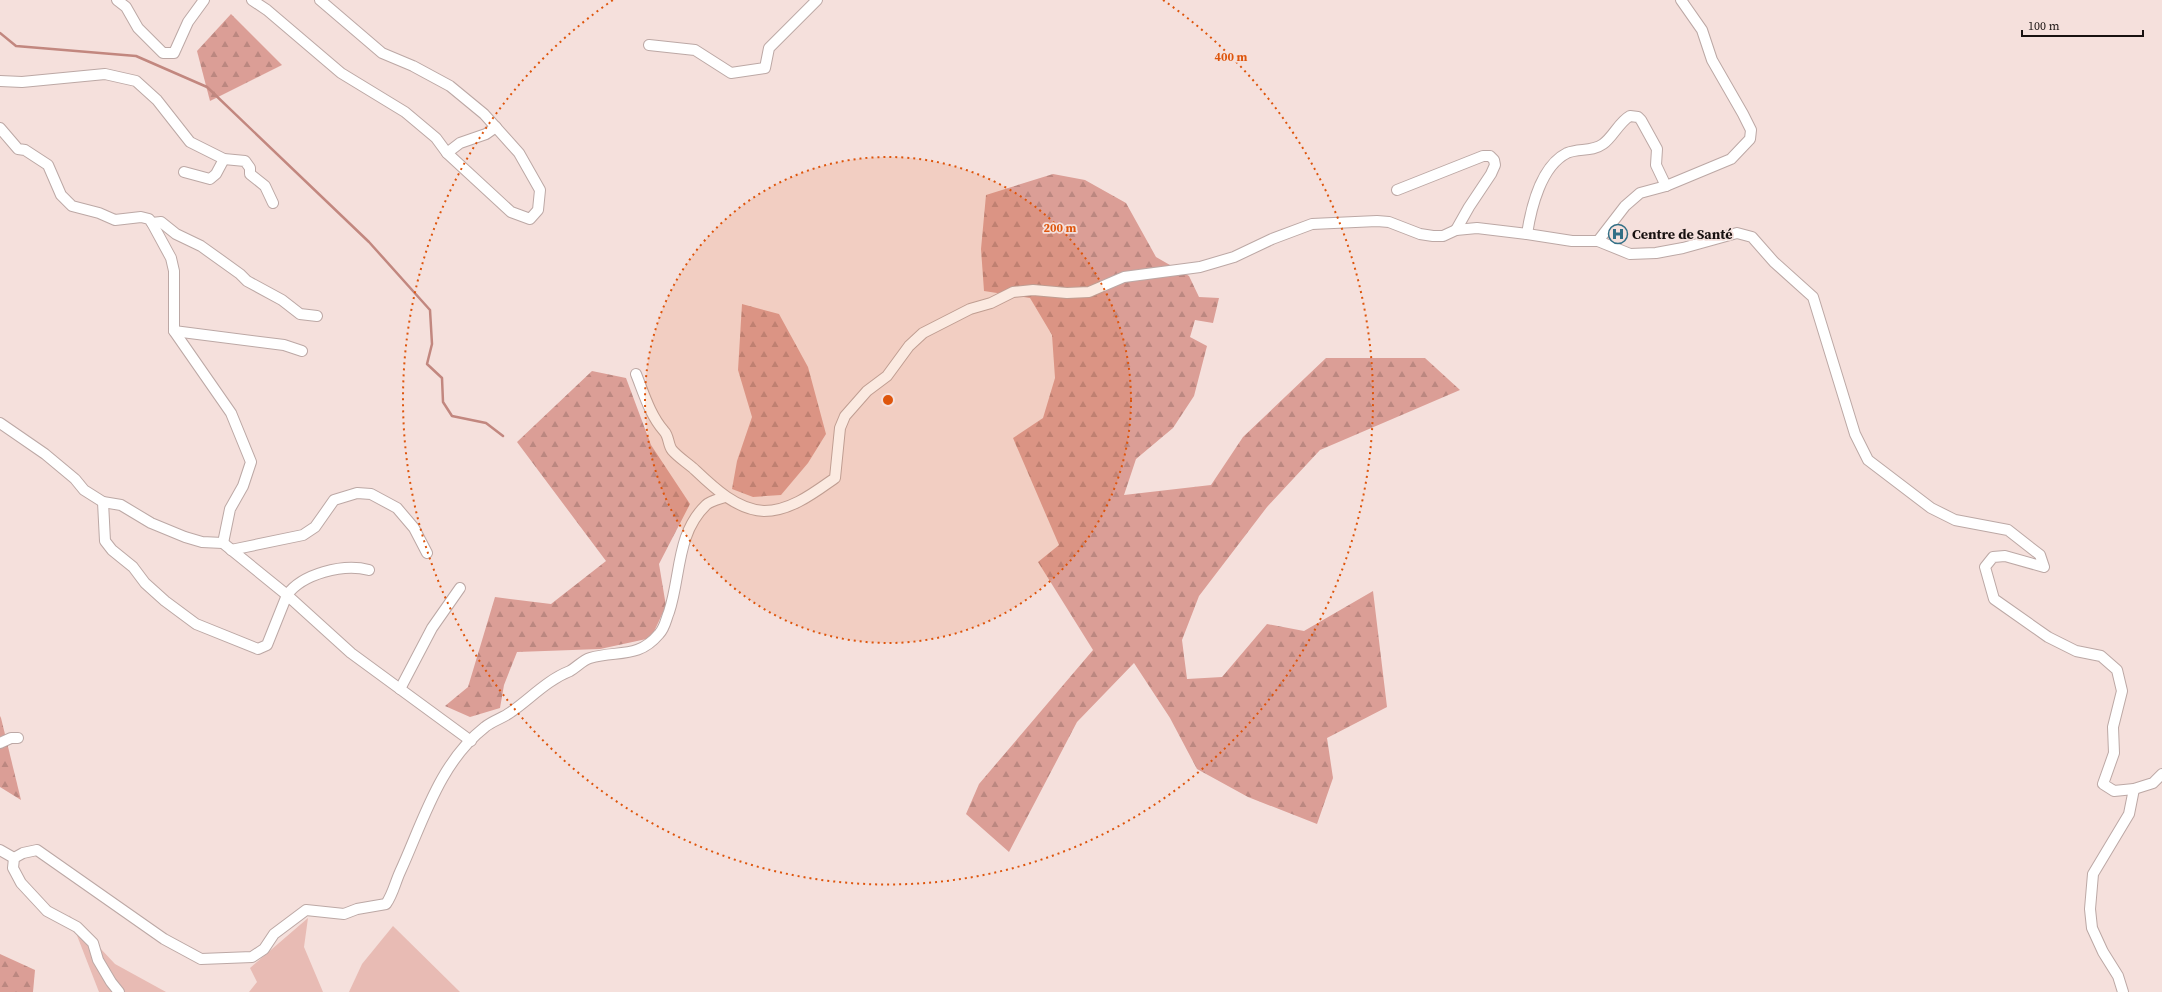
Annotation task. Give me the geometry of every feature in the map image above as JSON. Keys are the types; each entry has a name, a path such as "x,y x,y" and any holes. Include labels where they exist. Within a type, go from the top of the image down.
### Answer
{"street":[{"path":"117,0 126,7 138,28 163,53 174,53 188,22 204,0"},
{"path":"252,0 267,10 341,73 405,112 436,138 447,153 511,212 530,219 538,210 540,190 519,153 484,114 450,86 413,66 382,53 320,0"},
{"path":"649,45 695,50 731,73 765,68 769,48 817,0"},
{"path":"1598,241 1625,206 1640,193 1666,186 1731,159 1750,139 1751,130 1712,60 1702,30 1681,0"},
{"path":"0,81 22,82 105,74 136,81 157,100 190,142 224,159 245,161 250,168 250,174 265,186 273,203"},
{"path":"1527,234 1531,210 1538,191 1547,173 1558,160 1567,153 1596,148 1603,144 1630,116 1638,117 1641,120 1657,149 1656,165 1666,186"},
{"path":"447,153 460,143 486,134 496,127"},
{"path":"0,128 18,149 25,150 48,165 62,195 72,206 99,213 115,220 141,217 152,223 171,258 174,271 174,331 231,413 252,462 243,486 230,509 223,543"},
{"path":"1397,190 1453,166 1483,156 1490,156 1494,160 1495,165 1491,174 1468,208 1456,230"},
{"path":"184,172 210,179 216,174 224,159"},
{"path":"152,223 161,222 176,234 202,246 240,274 246,281 282,300 300,314 317,316"},
{"path":"636,374 649,407 661,428 665,431 671,449 725,497 746,506 764,511 777,509 796,503 835,478 840,428 845,416 867,391 887,376 909,346 923,333 970,308 991,303 1012,292 1033,290 1090,292 1124,277 1206,265 1234,258 1272,239 1312,224 1389,222 1420,234 1433,236 1443,236 1456,230 1477,228 1527,234 1572,242 1598,241 1630,254 1656,253 1683,248 1737,233 1752,237 1774,262 1804,287 1813,297 1855,434 1868,460 1931,508 1955,520 2008,530 2040,555 2044,567 2005,556 1993,557 1985,567 1994,599 2048,638 2076,651 2101,656 2117,670 2122,691 2113,728 2114,753 2103,784 2114,791 2134,789 2153,783 2162,774"},
{"path":"174,331 284,345 302,351"},
{"path":"0,423 46,454 84,490 103,502 121,505 151,523 185,537 202,542 223,543 287,596 351,653 471,741"},
{"path":"231,550 303,535 315,527 329,504 334,500 357,493 371,494 397,508 414,528 427,553"},
{"path":"14,858 23,853 38,850 164,939 201,959 252,957 264,948 274,934 306,910 344,914 357,909 386,904 392,896 397,878 415,839 427,805 455,759 485,727 510,713 535,692 565,672 590,658 639,650 655,638 664,627 673,600 680,555 688,530 707,505 725,497"},
{"path":"103,502 103,538 112,550 133,567 145,583 165,601 196,624 258,649 267,645 287,596 300,581 316,575 348,568 369,570"},
{"path":"400,689 432,628 460,588"},
{"path":"0,743 11,738 18,738"},
{"path":"2123,992 2118,976 2103,952 2092,928 2090,909 2093,874 2129,814 2134,789"},
{"path":"0,850 14,858"},
{"path":"14,858 13,868 21,883 47,912 77,927 93,944 98,960 111,982 119,992"}],"shaded area":[{"path":"69,915 115,964 166,992 99,992"},
{"path":"308,918 304,947 323,992 249,992 257,982 250,968"},
{"path":"393,926 460,992 349,992 362,964"}],"green space":[{"path":"231,14 282,65 210,101 197,51"},
{"path":"1053,174 1085,180 1126,203 1156,257 1189,276 1199,297 1219,298 1213,323 1195,320 1190,337 1207,346 1194,396 1173,428 1136,459 1124,495 1211,485 1243,437 1326,358 1425,358 1460,390 1320,450 1267,507 1199,596 1182,640 1187,679 1222,677 1267,624 1304,631 1373,591 1387,707 1327,738 1333,778 1317,824 1248,797 1197,769 1170,718 1134,663 1077,722 1009,852 966,814 979,784 1093,650 1038,562 1059,545 1013,438 1043,418 1055,378 1052,335 1030,298 984,291 981,249 986,195"},
{"path":"742,304 779,314 808,367 826,434 808,463 781,495 753,497 732,489 737,461 752,417 738,370"},
{"path":"592,371 626,378 651,445 690,504 659,564 666,606 651,638 600,649 517,652 504,685 500,708 470,717 445,706 468,687 495,597 551,604 606,561 517,442"},
{"path":"0,716 1,718 21,800 0,787"},
{"path":"0,954 35,970 33,992 0,992"}],"waterway":[{"path":"0,33 16,46 136,56 207,87 369,242 430,310 432,344 427,364 442,378 443,402 452,416 486,423 503,436"}],"place":[{"name":"Centre de Santé","path":"1618,234"}]}
